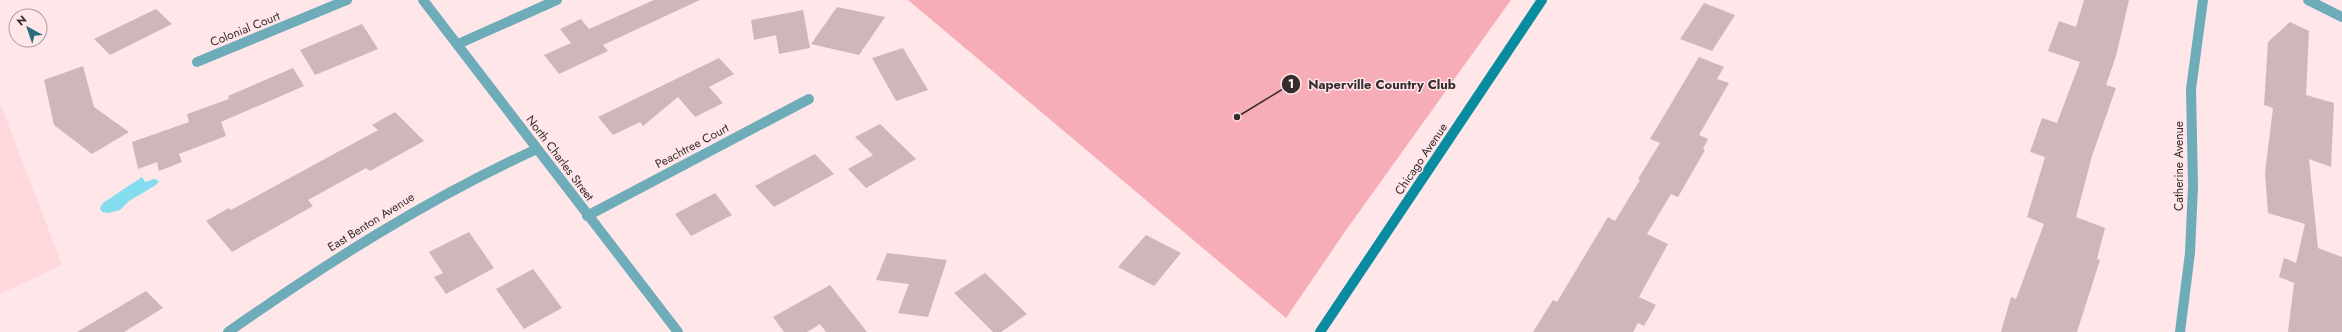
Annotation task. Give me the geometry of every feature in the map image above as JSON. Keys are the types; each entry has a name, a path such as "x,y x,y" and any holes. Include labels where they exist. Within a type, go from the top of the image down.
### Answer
{"main road":[{"name":"Chicago Avenue","path":"1320,332 1542,0"}],"street":[{"name":"Colonial Court","path":"197,62 347,0"},
{"name":"North Charles Street","path":"423,0 458,44 587,216 678,332"},
{"path":"458,44 557,0"},
{"name":"Catherine Avenue","path":"2180,332 2190,253 2193,186 2191,88 2203,0"},
{"path":"2308,0 2342,17"},
{"name":"Peachtree Court","path":"587,216 809,99"},
{"name":"East Benton Avenue","path":"228,332 384,227 471,180 536,149"}],"shaded area":[{"path":"908,0 1511,0 1344,233 1286,318"},
{"path":"0,103 62,265 0,294"}],"water":[{"path":"142,177 145,182 154,179 159,181 156,185 129,201 120,210 109,213 102,212 100,208 103,203"}],"building":[{"path":"654,0 700,0 603,45 608,51 559,74 544,55 571,43 560,29 581,19 589,29"},
{"path":"2084,0 2129,0 2116,56 2106,85 2116,88 2092,156 2076,217 2105,228 2097,259 2100,260 2077,332 2001,332 2011,297 2016,299 2044,224 2027,217 2045,157 2030,152 2042,118 2057,123 2080,62 2048,51 2059,21 2076,27"},
{"path":"1704,3 1735,15 1712,51 1680,39"},
{"path":"837,7 885,17 859,55 811,44"},
{"path":"156,9 172,24 110,55 94,39"},
{"path":"803,10 810,48 779,54 776,35 754,40 751,20"},
{"path":"2290,22 2309,31 2306,95 2334,103 2331,167 2309,159 2318,248 2342,257 2342,332 2288,332 2294,283 2279,277 2284,258 2296,263 2305,224 2268,213 2265,173 2273,108 2264,105 2268,42"},
{"path":"362,24 378,49 315,75 300,50"},
{"path":"903,48 928,90 896,101 872,58"},
{"path":"1699,57 1724,67 1717,79 1729,83 1699,135 1708,139 1703,149 1705,150 1678,197 1671,194 1647,234 1668,244 1639,297 1656,305 1644,326 1638,323 1633,332 1533,332 1553,300 1557,302 1608,217 1615,221 1640,180 1638,179 1660,143 1650,139"},
{"path":"719,58 734,74 709,87 723,103 695,117 678,97 643,126 640,122 613,135 598,117"},
{"path":"83,66 94,107 129,132 92,154 54,125 44,80"},
{"path":"293,68 304,86 221,122 226,136 179,154 182,162 159,171 157,162 138,169 132,142 189,122 187,114 229,99 228,96"},
{"path":"395,112 424,141 370,171 366,168 308,200 313,206 232,252 206,221 229,208 231,210 378,130 372,125"},
{"path":"880,124 916,159 866,188 848,169 873,155 855,137"},
{"path":"815,154 834,174 774,207 755,186"},
{"path":"715,193 732,215 691,236 675,214"},
{"path":"469,232 494,268 446,294 434,277 443,273 429,252"},
{"path":"1146,235 1181,253 1154,286 1118,267"},
{"path":"887,253 947,260 928,317 898,313 909,284 876,280"},
{"path":"533,269 562,308 524,329 496,289"},
{"path":"985,273 1027,314 1001,332 993,332 954,293"},
{"path":"830,285 867,332 826,332 820,324 807,332 784,332 773,317"},
{"path":"146,291 163,308 124,332 77,332"}],"place":[{"name":"Naperville Country Club","path":"1237,117"}]}
